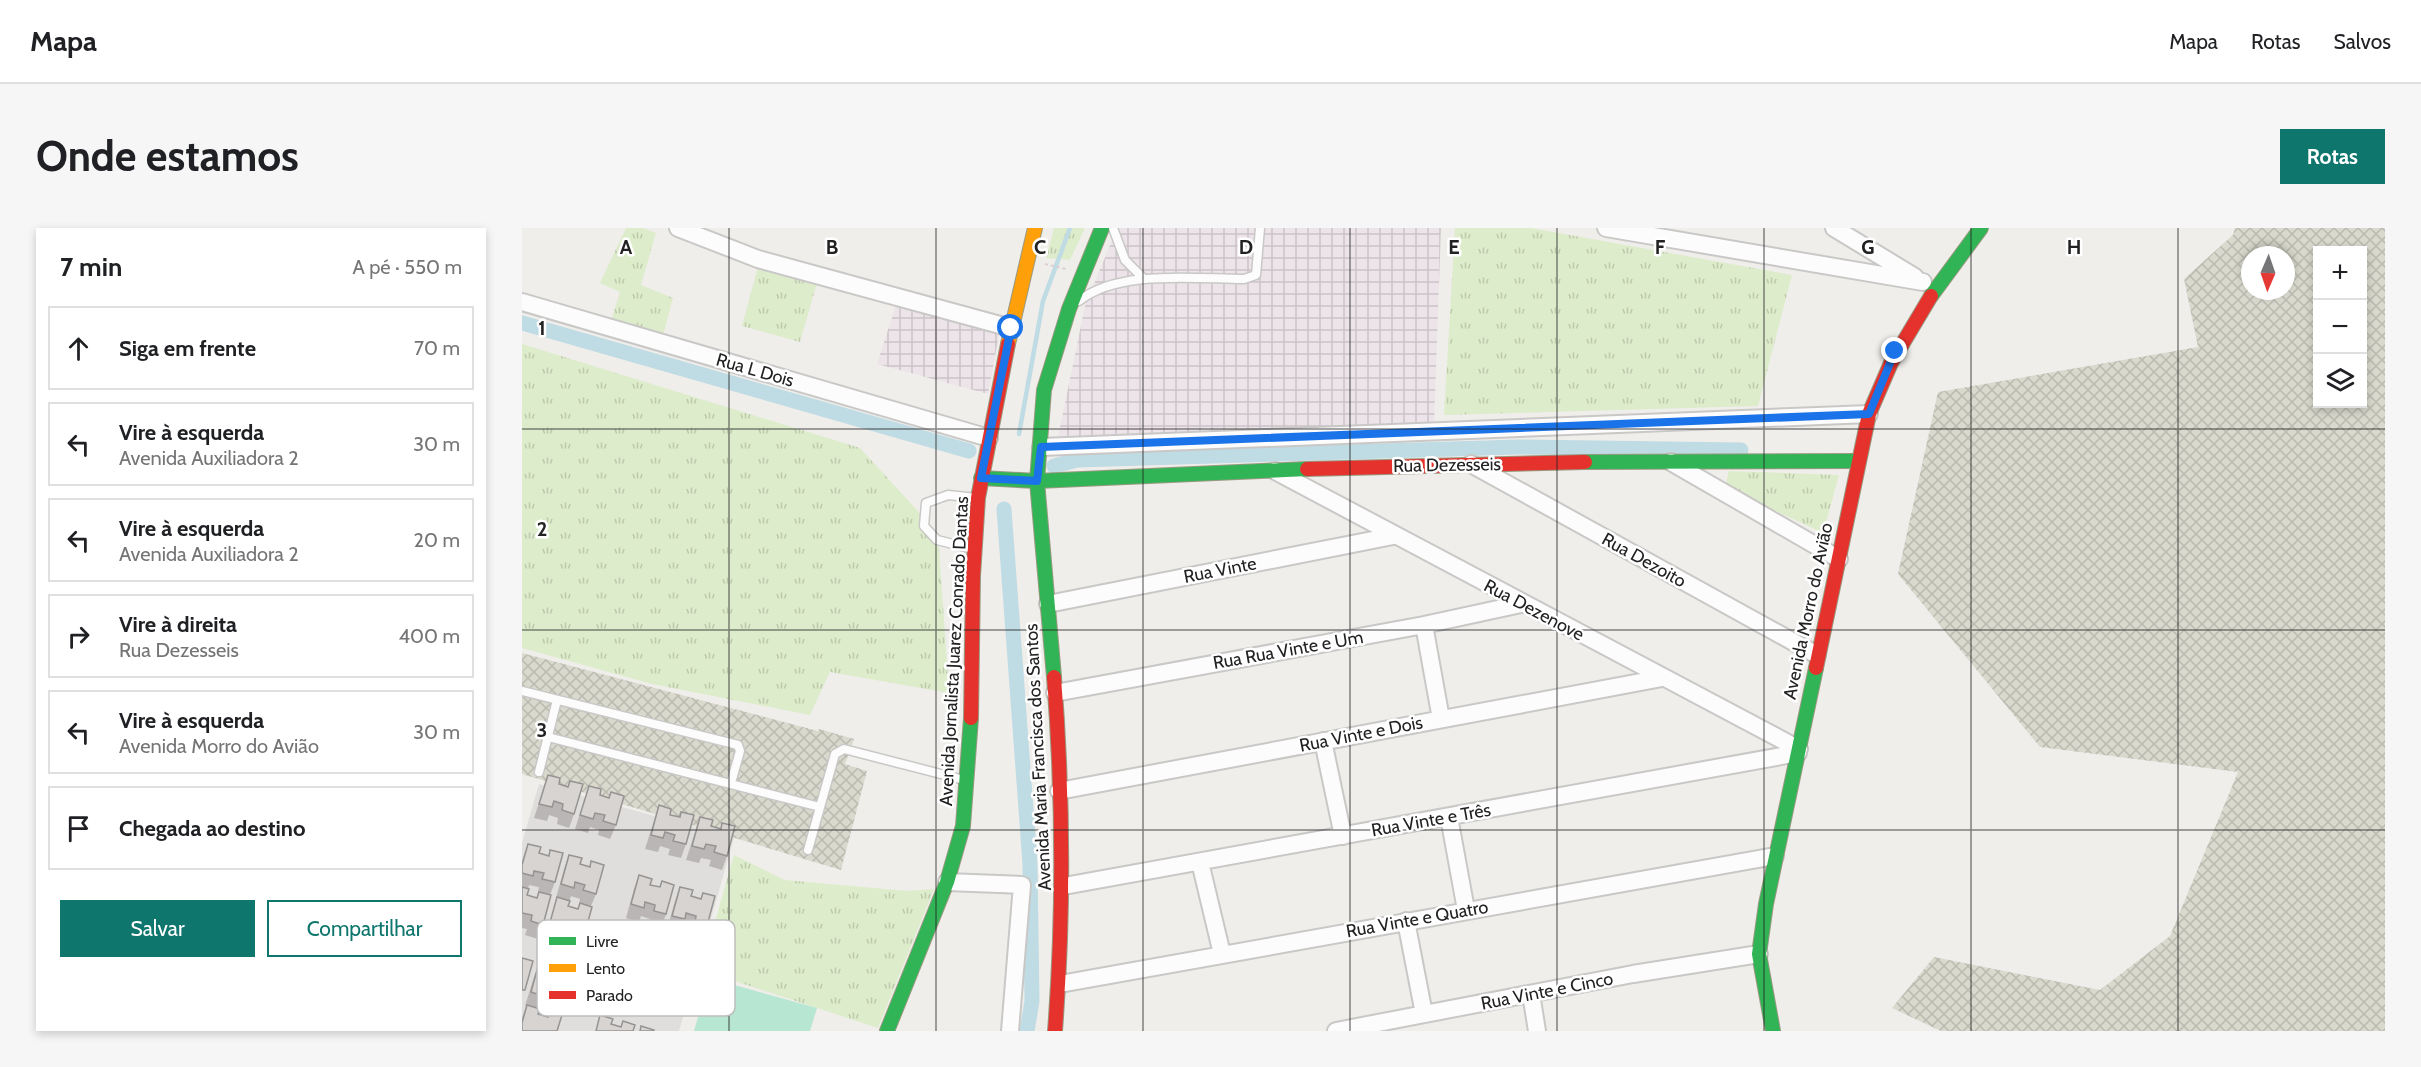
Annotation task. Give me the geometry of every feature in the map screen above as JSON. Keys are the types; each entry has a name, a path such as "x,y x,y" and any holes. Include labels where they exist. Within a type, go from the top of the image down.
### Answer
{"street":[{"path":"678,228 758,259 933,304 1011,328"},
{"name":"Avenida Jornalista Juarez Conrado Dantas","path":"887,1031 946,882 963,826 968,781 973,683 973,549 978,498 1011,328 1035,228"},
{"name":"Avenida Maria Francisca dos Santos","path":"1055,1031 1060,984 1064,886 1054,693 1037,481 1044,390 1069,309 1102,228"},
{"path":"1606,228 1930,284"},
{"path":"1834,228 1930,284"},
{"name":"Avenida Morro do Avião","path":"1773,1031 1759,954 1775,856 1869,414 1895,351 1930,284 1981,228"},
{"name":"Rua L Dois","path":"522,302 989,438"},
{"name":"Rua Dezesseis","path":"1041,447 1869,414"},
{"path":"1667,460 1839,559"},
{"name":"Rua Dezesseis","path":"981,478 1037,481 1271,469 1667,460 1858,462"},
{"name":"Rua Dezoito","path":"1471,464 1817,655"},
{"name":"Rua Dezenove","path":"1271,469 1798,751"},
{"name":"Rua Vinte","path":"1048,604 1393,536"},
{"name":"Rua Rua Vinte e Um","path":"1054,693 1424,625 1521,604"},
{"path":"1424,625 1441,719"},
{"name":"Rua Vinte e Dois","path":"1059,791 1662,678"},
{"path":"1323,741 1343,836"},
{"name":"Rua Vinte e Três","path":"1064,886 1798,751"},
{"path":"1449,817 1466,910"},
{"name":"Rua Vinte e Quatro","path":"1060,984 1775,856"},
{"path":"1200,862 1222,954"},
{"path":"946,882 1022,885 1010,1031"},
{"path":"1406,921 1424,1014"},
{"name":"Rua Vinte e Cinco","path":"1336,1031 1402,1024 1424,1014 1759,954"},
{"path":"1531,994 1537,1031"}],"lane":[{"path":"1113,228 1125,260 1144,279"},
{"path":"1069,309 1090,291 1144,279 1244,279 1256,275 1260,228"},
{"path":"973,549 937,540 924,526 927,503 938,496 978,498"},
{"path":"522,691 738,745 740,751 732,783"},
{"path":"539,772 557,700"},
{"path":"548,737 820,807"},
{"path":"808,850 835,754 844,749 968,781"}],"path":[{"path":"1043,264 1072,270"}],"shaded area":[{"path":"1117,228 1441,228 1434,426 1057,442 1085,306"},
{"path":"2235,228 2385,228 2385,1031 1941,1031 1892,1008 1934,957 2100,990 2170,936 2238,772 2040,747 1898,574 1938,392 2198,347 2184,279 2233,235"},
{"path":"896,305 999,335 988,394 877,364"},
{"path":"522,653 854,739 845,764 867,771 841,870 522,774"},
{"path":"539,784 734,838 711,920 537,920 537,1016 683,1016 679,1031 522,1031 522,843"}],"green space":[{"path":"626,228 643,228 656,233 641,285 673,298 663,336 611,321 620,292 600,283"},
{"path":"1054,228 1085,228 1070,260 1046,258"},
{"path":"1455,228 1531,228 1792,275 1758,406 1444,415"},
{"path":"758,267 817,283 800,342 742,326"},
{"path":"522,344 860,448 938,533 949,693 830,672 810,715 652,684 522,648"},
{"path":"1729,471 1839,475 1823,533 1725,487"},
{"path":"734,855 785,880 908,891 934,889 878,1028 735,981 735,920 715,920"},
{"path":"735,985 817,1008 810,1031 694,1031 698,1016 735,1016"}],"building":[{"path":"548,775 560,778 559,784 568,787 570,781 583,784 574,814 562,810 563,804 554,801 552,807 539,804"},
{"path":"589,786 601,789 600,795 609,798 611,792 624,796 616,825 603,821 605,815 595,813 593,819 580,815"},
{"path":"659,805 671,809 670,815 680,817 681,812 694,815 686,844 673,841 675,835 665,832 663,838 651,835"},
{"path":"700,817 713,820 711,826 721,829 722,823 735,826 727,856 714,852 716,846 706,844 704,849 692,846"},
{"path":"528,844 541,847 539,853 549,856 550,850 563,853 555,882 542,879 544,873 534,871 533,876 522,873"},
{"path":"569,855 582,858 580,864 590,867 591,861 604,865 596,894 583,890 585,885 575,882 574,888 561,884"},
{"path":"639,875 652,879 650,885 660,887 662,881 674,885 666,914 654,911 655,905 645,902 644,908 631,904"},
{"path":"522,887 529,889 527,895 537,898 539,892 551,895 544,920 537,920 537,923 531,921 532,915 522,913"},
{"path":"680,887 693,890 691,896 701,899 703,893 715,896 709,920 695,920 696,916 686,913 685,919 672,916"},
{"path":"557,897 570,901 568,906 578,909 580,903 592,907 588,920 551,920"},
{"path":"522,958 533,961 525,990 522,990"},
{"path":"537,970 537,994 531,992"},
{"path":"527,1005 537,1008 537,1016 562,1016 557,1031 522,1031"},
{"path":"600,1016 613,1019 611,1024 621,1027 623,1021 635,1025 633,1031 596,1031"},
{"path":"641,1026 654,1030 640,1031"}],"waterway":[{"path":"1019,434 1043,301 1070,228"},
{"path":"522,323 969,451"},
{"path":"1054,466 1077,460 1519,447 1741,450"},
{"path":"1004,509 1030,864 1032,1001 1027,1031"}],"traffic: fast":[{"path":"981,478 1037,481 1044,390 1069,309 1102,228"},
{"path":"1931,296 1981,228"},
{"path":"1585,462 1858,461"},
{"path":"1054,677 1037,481 1307,469"},
{"path":"1773,1031 1759,954 1766,904 1816,668"},
{"path":"887,1031 947,882 963,826 971,718"}],"traffic: slow":[{"path":"1008,344 1035,228"}],"traffic: jam":[{"path":"1816,668 1869,414 1891,363 1931,296"},
{"path":"971,718 973,576 978,498 1008,344"},
{"path":"1307,469 1585,462"},
{"path":"1054,677 1061,854 1060,942 1055,1031"}],"route":[{"path":"1011,328 981,478 1037,481 1041,447 1869,414 1895,351"}]}
